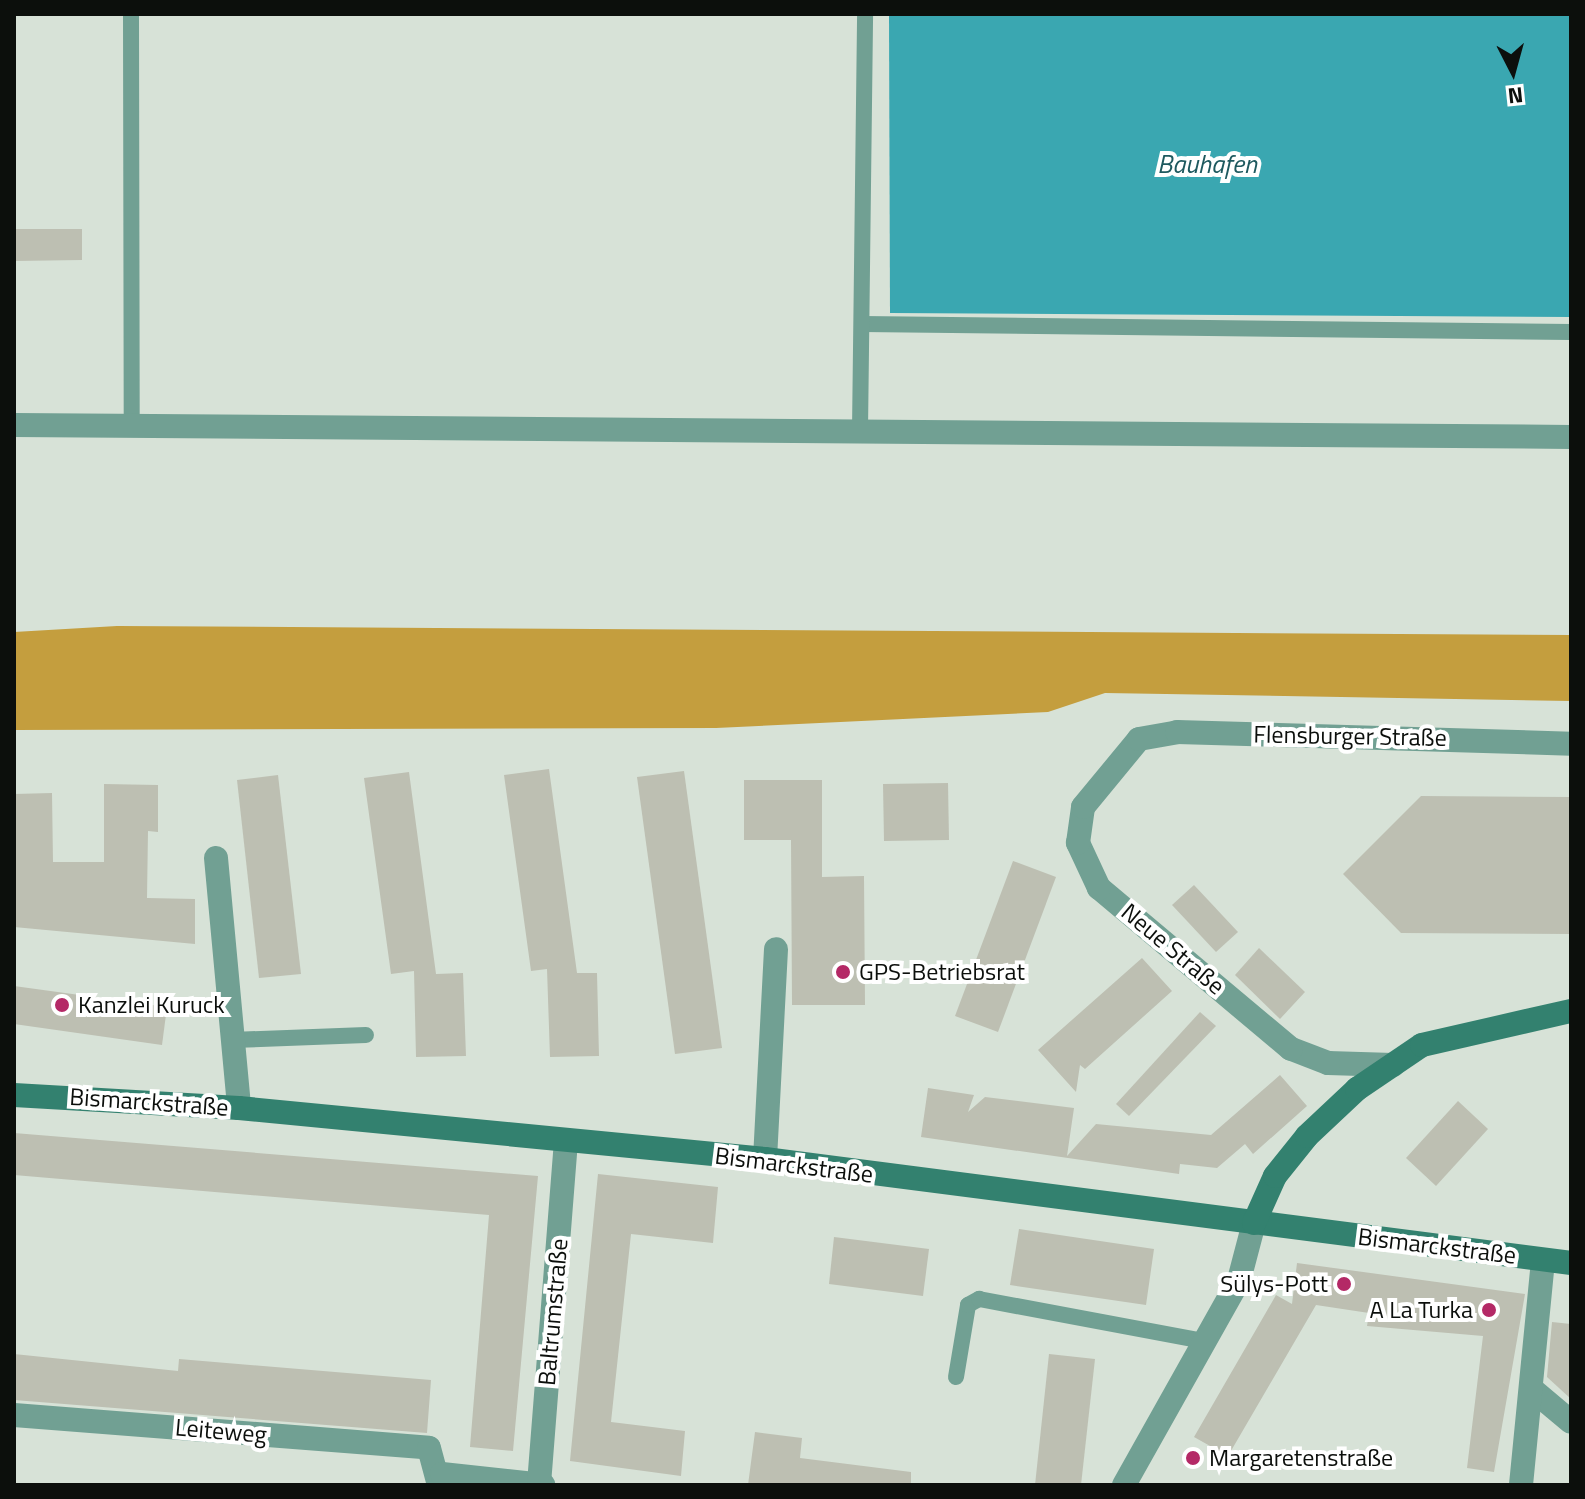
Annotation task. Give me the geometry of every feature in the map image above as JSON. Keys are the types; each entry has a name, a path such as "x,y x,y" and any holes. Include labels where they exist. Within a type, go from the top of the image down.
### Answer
{"main road":[{"path":"1254,1223 1275,1176 1307,1136 1422,1045 1571,1011"},
{"name":"Bismarckstraße","path":"14,1095 239,1108 765,1159 1571,1263"}],"street":[{"path":"14,425 1571,437"},
{"name":"Flensburger Straße","path":"1133,746 1177,732 1571,744"},
{"name":"Neue Straße","path":"1133,746 1083,807 1078,843 1099,888 1291,1049 1328,1063 1393,1065"},
{"path":"216,858 239,1108"},
{"path":"765,1159 776,949"},
{"name":"Baltrumstraße","path":"541,1485 566,1140"},
{"path":"1124,1485 1239,1280 1254,1223"},
{"path":"1521,1485 1534,1391 1543,1260"},
{"path":"1534,1391 1571,1422"},
{"name":"Leiteweg","path":"14,1415 429,1448 440,1479"},
{"path":"440,1479 541,1485"}],"lane":[{"path":"131,14 132,426"},
{"path":"860,431 865,14"},
{"path":"862,324 1571,332"},
{"path":"232,1040 366,1035"},
{"path":"956,1377 968,1305 979,1299 1204,1341"}],"shaded area":[{"path":"117,626 1571,635 1571,701 1105,693 1048,712 716,728 14,730 14,632"}],"water":[{"name":"Bauhafen","path":"889,14 1571,14 1571,317 890,313"}],"building":[{"path":"14,229 82,229 82,260 14,261"},
{"path":"549,769 577,973 597,973 599,1056 550,1057 547,969 531,971 504,775"},
{"path":"684,771 722,1048 675,1054 637,777"},
{"path":"409,772 436,974 463,973 466,1056 416,1057 414,971 391,974 364,778"},
{"path":"278,775 301,974 259,978 237,780"},
{"path":"744,780 822,780 822,877 864,876 865,1005 792,1005 791,840 744,840"},
{"path":"948,783 949,840 884,841 883,784"},
{"path":"104,784 158,785 158,832 148,831 147,898 195,899 195,944 14,927 14,794 52,793 53,862 104,862"},
{"path":"1421,796 1571,797 1571,934 1401,933 1343,874"},
{"path":"1013,861 1056,877 998,1032 955,1016"},
{"path":"1194,885 1238,932 1216,952 1172,905"},
{"path":"1259,948 1305,992 1280,1019 1235,975"},
{"path":"1142,958 1172,991 1085,1069 1080,1065 1076,1092 1038,1050"},
{"path":"14,986 167,1007 162,1045 14,1024"},
{"path":"1200,1012 1216,1026 1129,1116 1116,1104"},
{"path":"1280,1075 1307,1106 1253,1154 1245,1144 1217,1168 1180,1164 1179,1174 921,1137 928,1088 974,1095 968,1112 985,1097 1074,1108 1067,1156 1096,1124 1211,1135"},
{"path":"1458,1101 1488,1129 1436,1186 1406,1158"},
{"path":"14,1133 538,1176 513,1451 470,1447 489,1215 14,1175"},
{"path":"598,1174 718,1187 713,1243 631,1234 611,1422 685,1431 681,1476 570,1461"},
{"path":"1019,1229 1154,1249 1146,1305 1010,1285"},
{"path":"834,1237 929,1249 923,1296 829,1284"},
{"path":"1297,1263 1525,1294 1494,1472 1467,1468 1483,1336 1367,1326 1369,1313 1316,1305 1228,1456 1194,1437 1276,1295 1292,1304"},
{"path":"1552,1322 1571,1324 1571,1399 1547,1377"},
{"path":"14,1354 178,1371 179,1359 431,1380 427,1433 14,1400"},
{"path":"1049,1354 1095,1359 1081,1485 1035,1485"},
{"path":"755,1432 802,1438 800,1458 911,1472 911,1485 748,1485"}],"place":[{"name":"GPS-Betriebsrat","path":"843,972"},
{"name":"Kanzlei Kuruck","path":"62,1005"},
{"name":"Sülys-Pott","path":"1344,1284"},
{"name":"A La Turka","path":"1489,1310"},
{"name":"Margaretenstraße","path":"1193,1458"}]}
